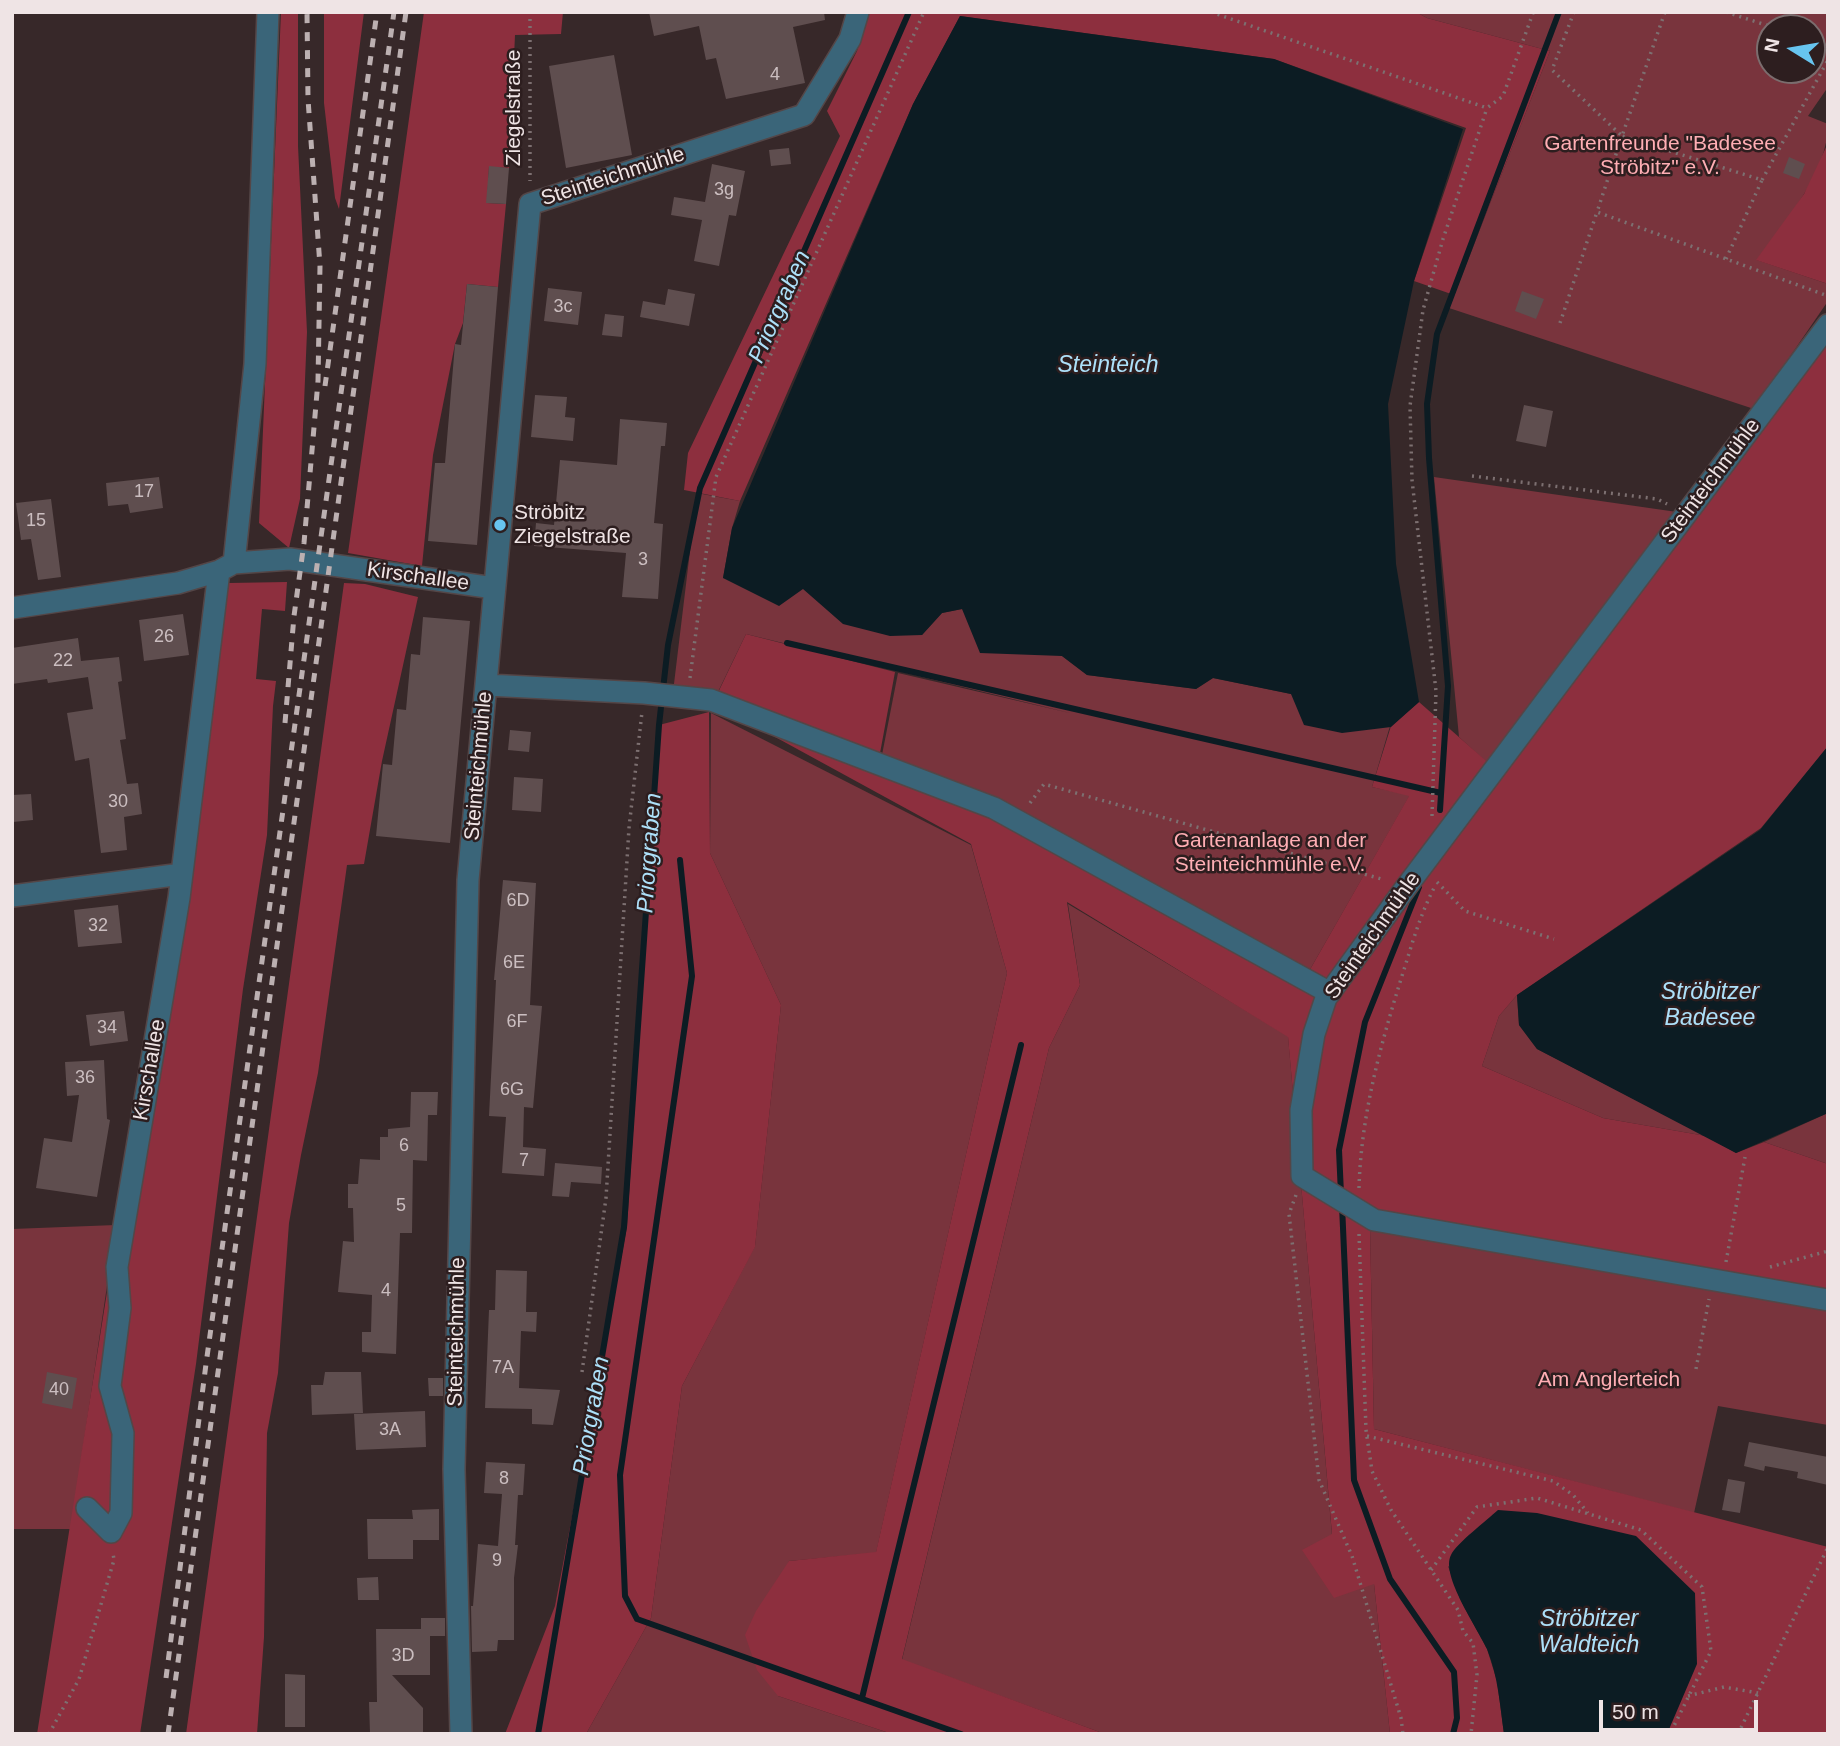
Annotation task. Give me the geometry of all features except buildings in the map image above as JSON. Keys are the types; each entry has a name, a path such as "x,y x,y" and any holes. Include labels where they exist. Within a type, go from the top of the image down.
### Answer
{"street":[{"path":"227,567 255,364 268,12"},
{"name":"Steinteichmühle","path":"461,1734 454,1469 468,880 530,204 804,116 850,39 858,12"},
{"name":"Steinteichmühle","path":"1302,1176 1300,1110 1314,1034 1326,998 1828,325"},
{"name":"Kirschallee","path":"12,608 178,583 227,567 290,559 494,588"},
{"name":"Kirschallee","path":"111,1532 121,1513 123,1433 110,1386 120,1308 117,1267 182,874 227,567"},
{"path":"487,685 649,693 711,700 994,808 1330,993"},
{"path":"12,896 182,874"},
{"path":"1302,1176 1374,1220 1828,1300"},
{"path":"87,1508 111,1532"}],"path":[{"name":"Ziegelstraße","path":"530,12 530,204"},
{"path":"684,697 716,477 924,12"},
{"path":"1211,12 1487,107"},
{"path":"1574,12 1552,70 1622,136 1762,180"},
{"path":"1560,323 1665,12"},
{"path":"1726,12 1756,22"},
{"path":"1432,821 1436,691 1412,480 1410,406 1423,310 1443,239 1487,107 1503,96 1533,13"},
{"path":"1726,259 1762,180 1828,60"},
{"path":"1597,212 1828,296"},
{"path":"1472,476 1657,499 1686,514"},
{"path":"582,1371 606,1198 629,828 649,693"},
{"path":"1018,821 1044,784 1407,886"},
{"path":"1439,871 1416,932 1383,1041 1347,1205 1366,1430 1372,1471 1391,1510 1458,1610 1463,1631 1473,1643 1477,1675 1471,1734"},
{"path":"1437,882 1465,911 1555,939"},
{"path":"1696,1369 1745,1157"},
{"path":"1302,1176 1289,1214 1319,1480 1352,1556 1401,1718 1403,1734"},
{"path":"1766,1269 1828,1251"},
{"path":"1367,1436 1553,1481 1573,1495 1588,1513"},
{"path":"1431,1570 1477,1507 1537,1498 1642,1530 1702,1587 1711,1651 1670,1734"},
{"path":"49,1734 79,1679 114,1560 111,1532"},
{"path":"1738,1734 1828,1547"},
{"path":"1688,1696 1724,1687 1758,1693"}],"green space":[{"name":"Gartenfreunde \"Badesee Ströbitz\" e.V.","path":"1416,12 1828,12 1828,87 1808,116 1828,124 1821,160 1803,196 1757,260 1828,284 1828,301 1754,409 1449,308 1550,51 1427,18"},
{"path":"1434,477 1677,512 1492,767 1459,737"},
{"name":"Gartenanlage an der Steinteichmühle e.V.","path":"697,493 740,501 723,578 804,586 922,635 942,613 962,609 1062,656 1087,675 1196,689 1213,678 1291,694 1390,726 1372,787 1410,795 1308,973 881,760 898,673 1074,714 746,634 716,696 673,692"},
{"path":"711,713 971,845 1007,973 876,1553 789,1561 778,1696 892,1734 586,1734 651,1618 682,1386 755,1246 781,1005 710,853"},
{"path":"1068,904 1288,1036 1332,1535 1374,1584 1390,1734 1105,1734 902,1660 1049,1048 1080,985"},
{"path":"1517,995 1519,1025 1537,1049 1706,1136 1603,1118 1482,1066 1499,1016"},
{"path":"1828,1113 1828,1164 1764,1142"},
{"path":"116,1225 71,1529 12,1529 12,1229"},
{"name":"Am Anglerteich","path":"1370,1227 1828,1311 1828,1425 1718,1406 1694,1513 1374,1429"}],"shaded area":[{"path":"281,12 298,12 298,146 307,332 300,499 289,548 259,523"},
{"path":"324,12 364,12 339,209 335,198 324,103"},
{"path":"424,12 563,12 561,34 515,35 509,168 489,167 487,203 506,204 498,287 467,284 463,323 455,344 433,455 422,566 348,553"},
{"path":"869,12 1416,12 1427,18 1550,51 1454,295 1414,281 1466,128 1274,59 960,16 913,104 740,501 684,490 688,453 840,136 827,111 857,51"},
{"path":"1828,143 1828,284 1756,260 1804,194"},
{"path":"1828,335 1828,746 1761,828 1517,995 1499,1016 1482,1066 1603,1118 1706,1136 1736,1153 1764,1142 1828,1164 1828,1311 1370,1228 1374,1429 1828,1547 1828,1734 1667,1734 1670,1728 1448,1566 1460,1599 1487,1649 1497,1681 1504,1734 1390,1734 1374,1584 1334,1598 1302,1550 1332,1534 1288,1037 1067,902 1080,985 1049,1048 902,1659 1105,1734 892,1734 778,1696 757,1670 745,1635 756,1611 789,1561 876,1552 1007,973 971,844 713,703 746,634 895,672 878,764 997,812 1308,973 1409,796 1372,787 1391,726 1419,702 1492,766"},
{"path":"287,582 285,611 262,609 256,679 276,681 267,835 243,989 196,1364 140,1734 37,1734 110,1273 225,591 229,583"},
{"path":"344,583 365,584 418,597 382,761 364,864 347,865 318,1073 289,1223 278,1373 267,1433 264,1637 257,1734 186,1734"},
{"path":"709,712 710,853 781,1005 755,1247 682,1386 651,1618 586,1734 505,1734 555,1606 627,1227 659,725"}],"water":[{"name":"Steinteich","path":"960,16 1274,59 1463,129 1414,281 1388,404 1396,564 1419,702 1391,727 1342,733 1304,725 1291,694 1213,678 1196,689 1087,675 1062,656 980,653 962,609 942,613 922,635 890,636 843,624 803,589 779,606 723,578 732,528 913,104"},
{"name":"Ströbitzer Badesee","path":"1828,746 1828,1113 1736,1153 1537,1049 1519,1025 1517,995 1760,830"},
{"name":"Ströbitzer Waldteich","path":"1498,1510 1537,1513 1636,1536 1695,1593 1697,1664 1667,1734 1504,1734 1491,1659 1455,1588 1449,1564 1451,1555 1459,1545"}],"waterway":[{"name":"Priorgraben","path":"538,1734 624,1227 659,725 668,645 700,488 909,12"},
{"path":"1440,810 1448,686 1427,404 1437,334 1559,12"},
{"path":"787,643 1441,793"},
{"path":"680,860 692,976 620,1475 625,1596 637,1619 961,1734"},
{"path":"1341,1194 1339,1150 1365,1022 1419,887"},
{"path":"862,1698 1021,1045"},
{"path":"1342,1205 1354,1480 1390,1579 1454,1672 1457,1718 1453,1734"}],"railway":[{"path":"285,723 318,381 320,266 308,99 307,12"},
{"path":"325,386 377,12"},
{"path":"166,1678 206,1364 394,12"},
{"path":"168,1734 406,12"}],"place":[{"name":"Ströbitz Ziegelstraße","path":"500,525"}]}
